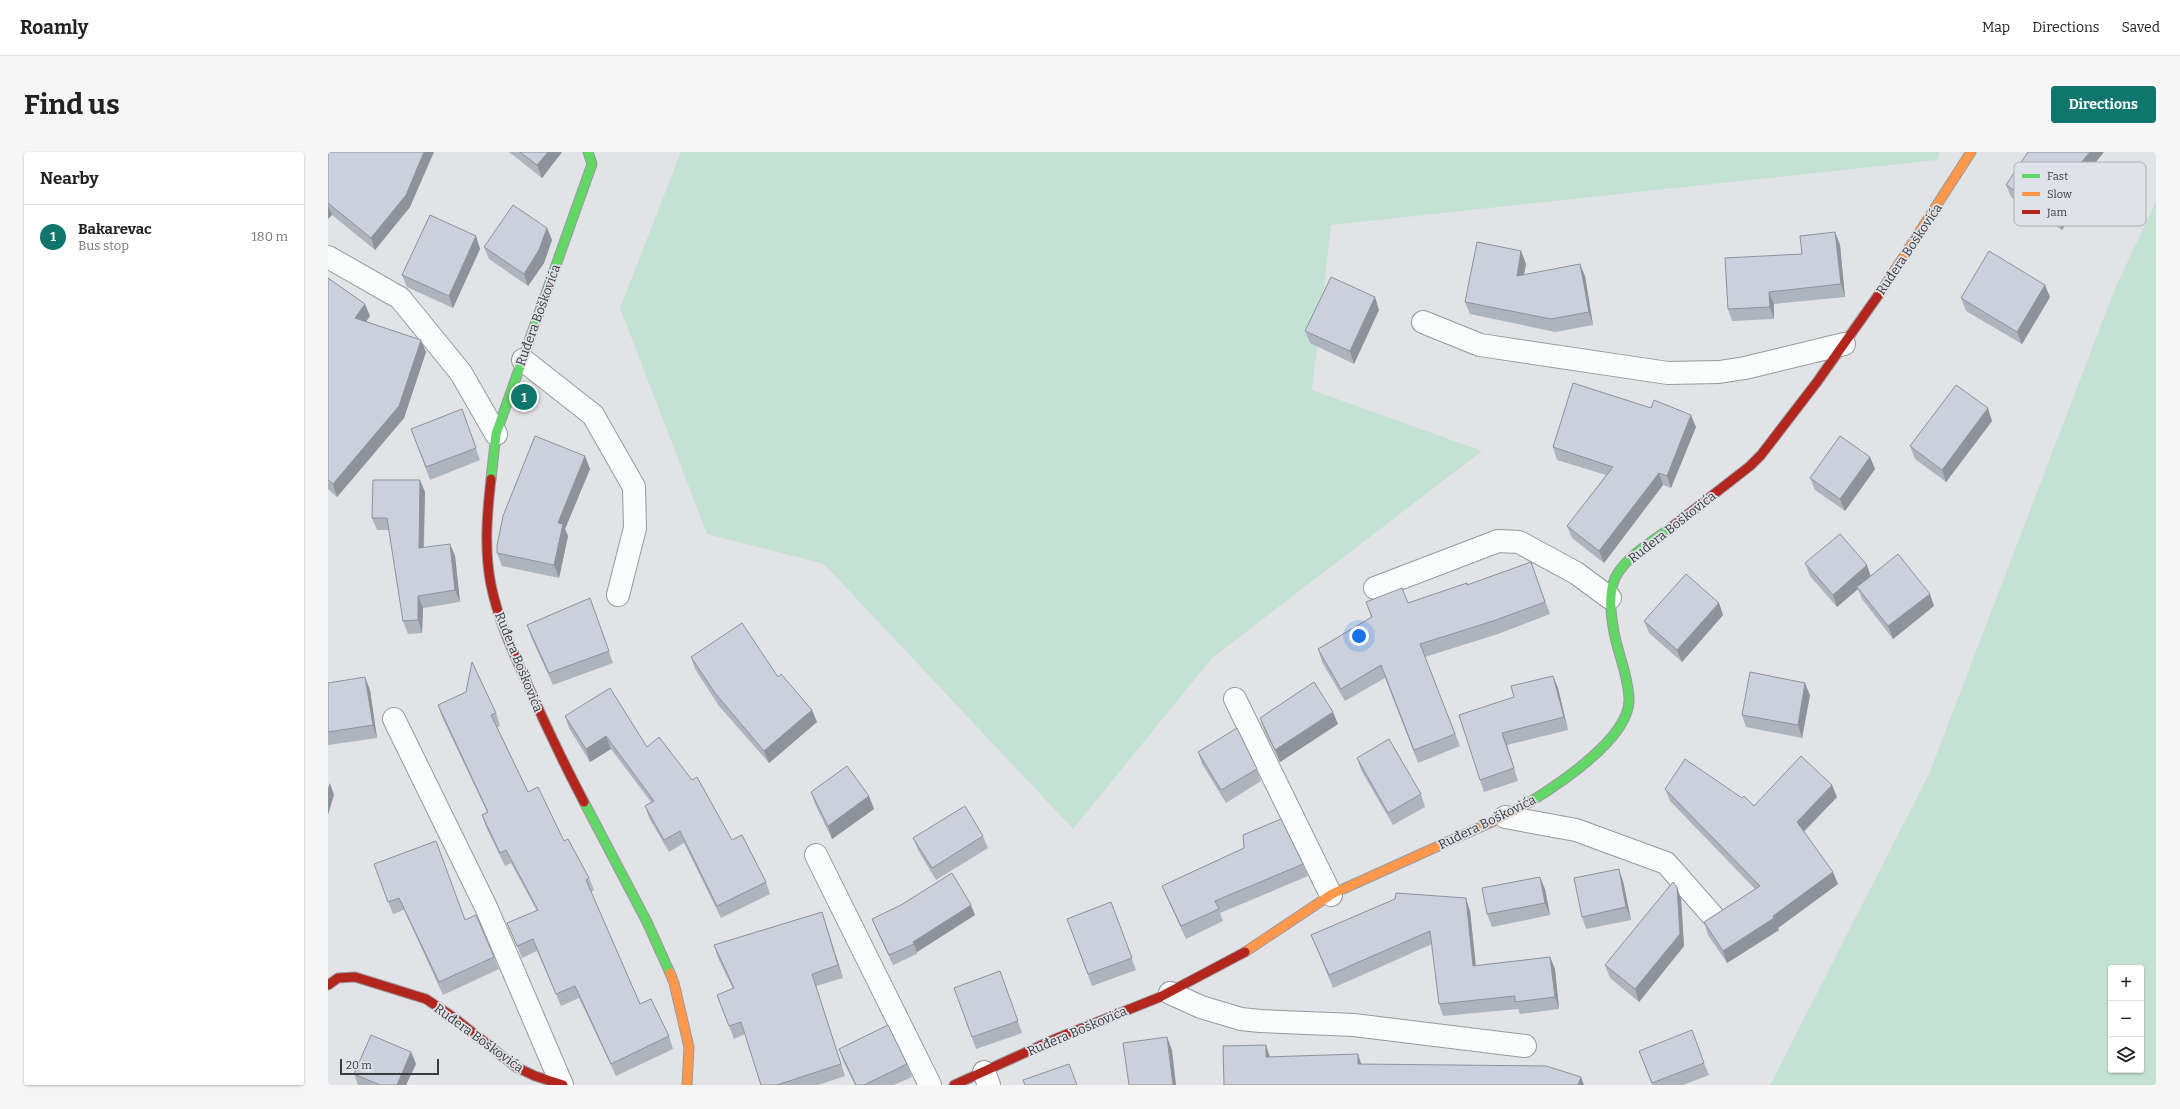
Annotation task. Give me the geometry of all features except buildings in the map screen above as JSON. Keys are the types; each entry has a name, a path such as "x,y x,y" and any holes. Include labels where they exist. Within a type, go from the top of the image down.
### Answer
{"street":[{"name":"Ruđera Boškovića","path":"588,152 592,164 523,360 513,382 496,434 488,510 487,544 491,584 502,626 556,749 662,953 674,983 689,1047 687,1085"},
{"name":"Ruđera Boškovića","path":"954,1085 987,1078 1068,1034 1170,993 1238,956 1331,895 1365,878 1505,817 1533,802 1584,763 1608,742 1619,730 1626,715 1629,701 1628,687 1610,608 1610,598 1614,580 1623,566 1698,504 1750,466 1761,455 1844,344 1912,247 1971,152"},
{"path":"328,257 400,298 461,374 496,434"},
{"path":"1423,322 1480,345 1668,373 1719,372 1745,368 1844,344"},
{"path":"523,360 593,415 634,487 635,528 618,594"},
{"path":"1375,588 1498,541 1508,540 1519,542 1576,573 1610,598"},
{"path":"1235,699 1331,895"},
{"path":"394,720 486,907 563,1085"},
{"path":"1505,817 1576,830 1666,863 1712,915"},
{"path":"816,855 930,1085"},
{"name":"Ruđera Boškovića","path":"328,985 332,980 348,974 412,994 432,1003 454,1017 510,1063 544,1081 563,1085"},
{"path":"1170,993 1201,1007 1241,1019 1260,1022 1354,1025 1526,1046"}],"green space":[{"path":"681,152 1940,152 1937,160 1331,225 1312,390 1482,451 1212,658 1073,829 824,564 707,534 620,308"},
{"path":"2156,201 2156,1085 1770,1085 1929,774 2114,291 2144,226 2146,226 2146,222"}],"traffic: fast":[{"path":"491,479 496,434 592,164 588,152"},
{"path":"1530,802 1558,784 1590,758 1618,729 1626,715 1629,692 1612,619 1611,591 1615,578 1626,563 1641,549 1673,526"},
{"path":"584,802 647,922 670,973"}],"traffic: slow":[{"path":"1882,290 1971,152"},
{"path":"1245,952 1332,894 1496,820 1530,802"},
{"path":"670,973 674,983 689,1047 687,1085"}],"traffic: jam":[{"path":"1673,526 1750,466 1761,455 1817,382 1882,290"},
{"path":"491,479 487,519 487,559 497,610 533,696 561,757 584,802"},
{"path":"954,1085 1055,1039 1160,997 1245,952"},
{"path":"328,985 338,978 355,977 426,999 453,1017 516,1067 535,1076 563,1085"}],"place":[{"name":"Bakarevac","path":"524,397"}]}
